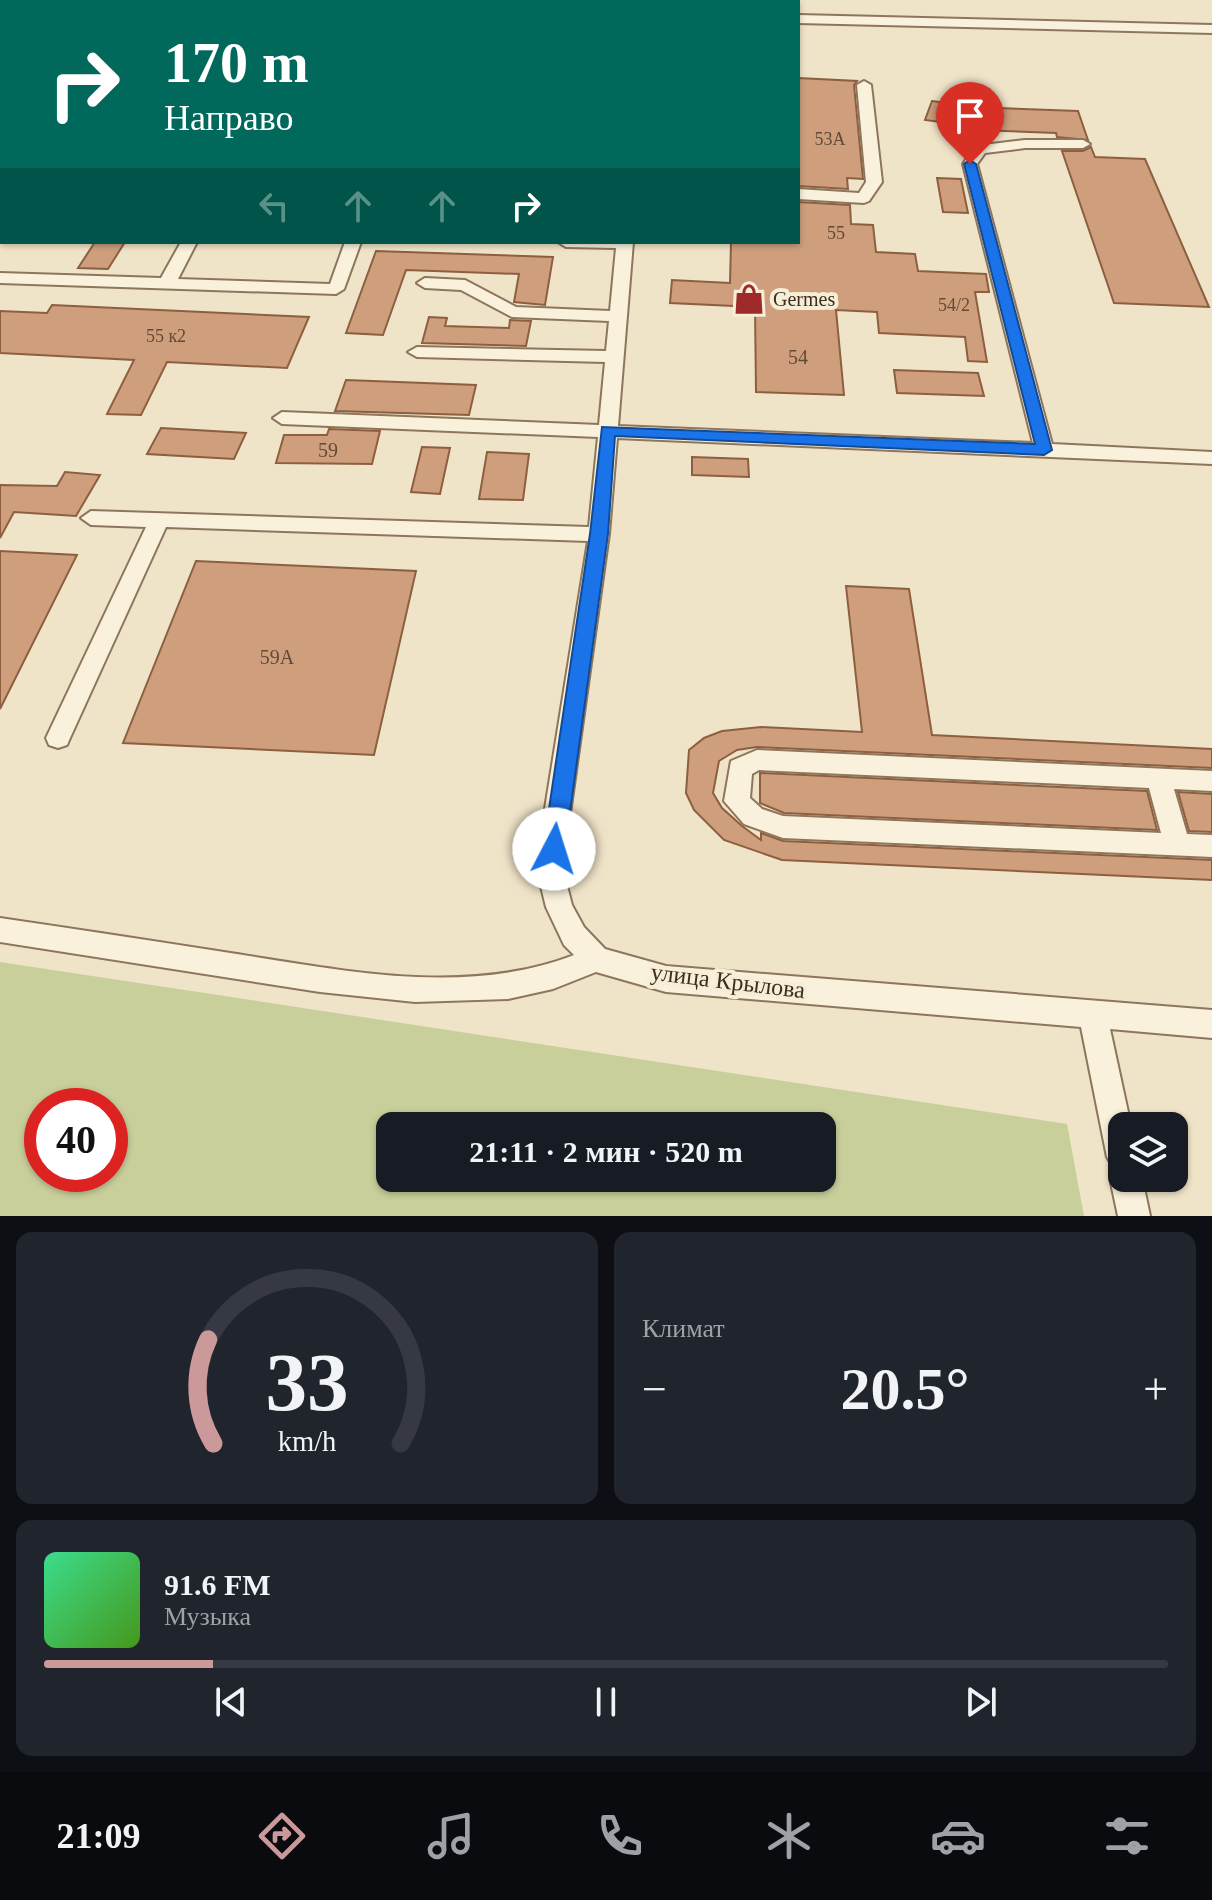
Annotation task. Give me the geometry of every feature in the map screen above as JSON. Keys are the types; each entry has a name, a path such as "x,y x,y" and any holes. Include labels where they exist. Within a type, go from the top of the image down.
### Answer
{"street":[{"path":"800,5 1012,16"},
{"path":"800,19 1212,29"},
{"path":"800,194 864,198 874,182 864,85"},
{"path":"1044,450 970,164 980,149 1025,144 1083,144"},
{"path":"167,283 188,244"},
{"path":"0,278 336,289 352,244"},
{"path":"0,930 344,982 446,989 507,986 555,976 596,959 574,936 559,907 552,878 556,821 599,534 625,244"},
{"path":"425,283 465,285 512,312 618,316"},
{"path":"417,352 615,357"},
{"path":"282,418 1212,458"},
{"path":"91,518 599,534"},
{"path":"58,738 159,520"},
{"path":"1212,781 757,760 740,768 737,801 753,817 783,827 1212,846"},
{"path":"1159,779 1177,845"},
{"name":"улица Крылова","path":"596,959 666,979 1212,1024"},
{"path":"1093,1015 1113,1112"},
{"path":"1129,1192 1134,1216"}],"green space":[{"path":"0,962 1067,1124 1084,1216 0,1216"}],"building":[{"path":"800,78 857,81 854,85 863,179 847,178 848,189 800,186"},
{"path":"932,101 954,104 948,123 925,120"},
{"path":"972,107 1078,111 1088,140 1057,137 1056,133 978,130"},
{"path":"1091,147 1095,157 1145,159 1209,307 1114,303 1062,151 1083,151"},
{"path":"937,178 961,179 968,213 943,212"},
{"path":"800,202 850,205 851,224 873,225 876,252 915,254 918,271 986,274 989,292 975,292 987,362 968,361 965,337 879,333 877,312 836,310 844,395 756,392 755,307 670,303 672,280 730,283 731,244 800,244"},
{"path":"94,244 124,244 108,269 78,268"},
{"path":"376,251 553,257 545,305 514,302 519,274 406,270 383,335 346,333"},
{"path":"52,305 309,317 287,368 167,362 141,415 107,414 134,360 0,353 0,311 47,313"},
{"path":"429,317 447,318 445,326 509,328 510,320 531,321 526,346 422,343"},
{"path":"894,370 978,373 984,396 897,393"},
{"path":"346,380 476,385 469,415 335,411"},
{"path":"161,428 246,433 234,459 147,454"},
{"path":"329,429 380,431 372,464 276,463 284,435 327,435"},
{"path":"422,447 450,448 440,494 411,492"},
{"path":"487,452 529,454 523,500 479,499"},
{"path":"692,457 748,459 749,477 692,475"},
{"path":"65,472 100,475 76,516 14,512 0,538 0,485 57,486"},
{"path":"0,551 77,555 0,709"},
{"path":"196,561 416,571 374,755 123,743"},
{"path":"846,586 909,589 932,735 1212,749 1212,768 757,747 737,750 719,761 713,793 722,808 742,826 761,840 761,833 783,841 1212,860 1212,880 782,860 724,840 694,810 686,793 689,750 704,738 722,731 761,727 862,732"},
{"path":"760,773 1147,791 1157,830 784,813 760,803"},
{"path":"1178,792 1212,794 1212,832 1189,831"}],"place":[{"name":"Germes","path":"749,299"}],"route":[{"path":"554,849 599,534 608,431 1044,450 970,164"}]}
